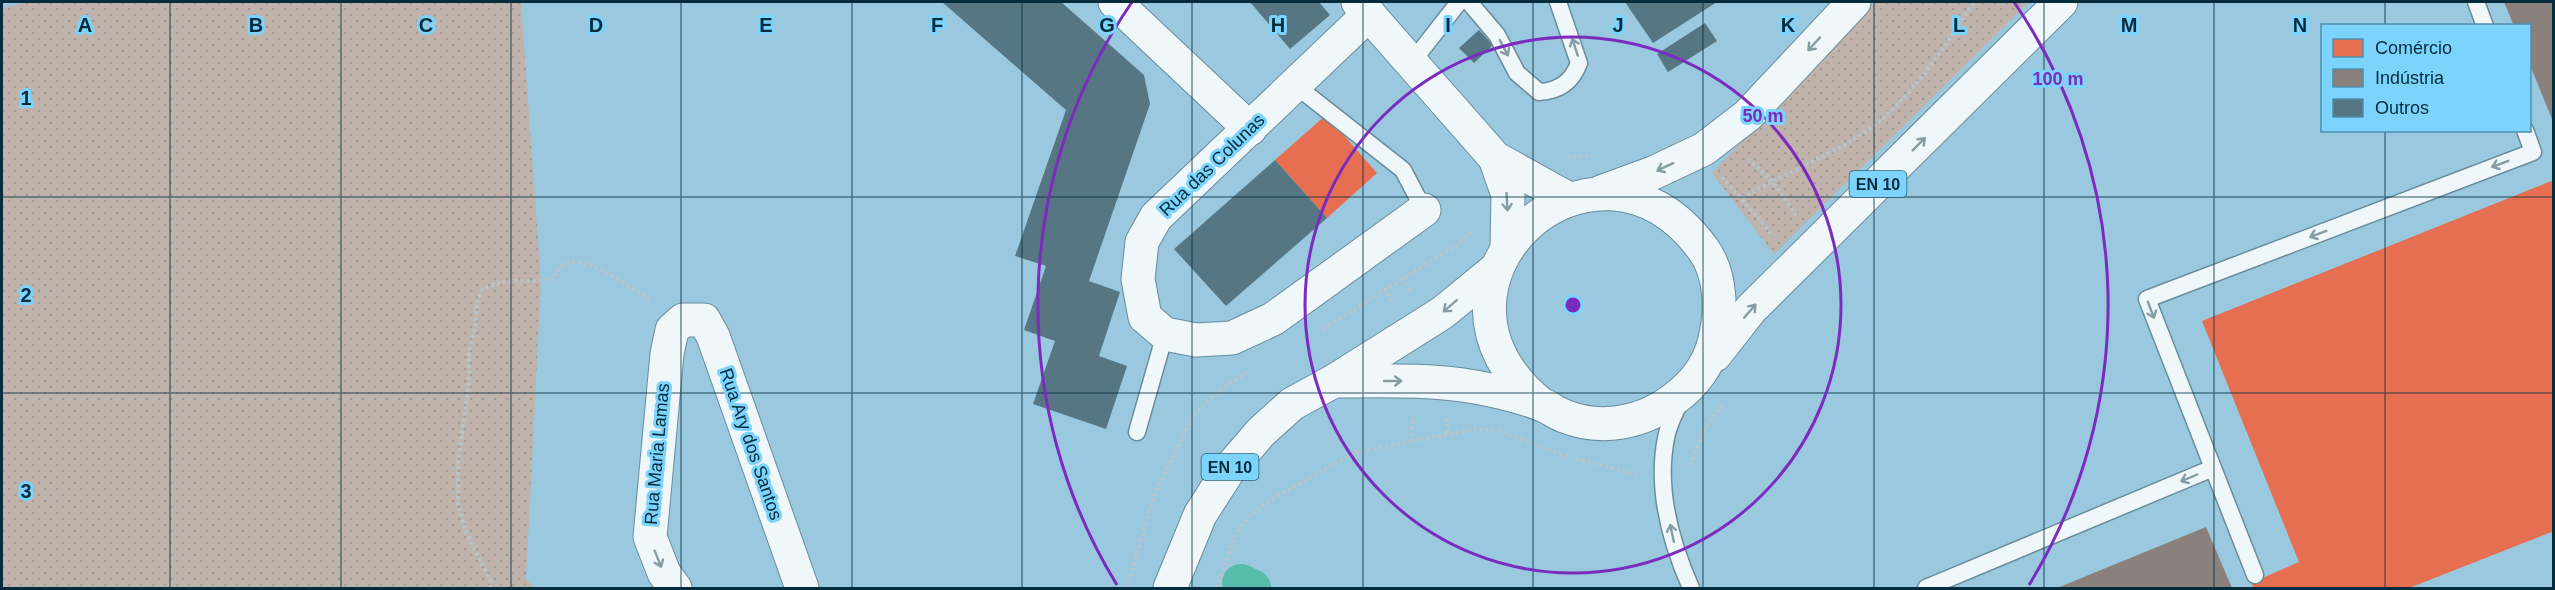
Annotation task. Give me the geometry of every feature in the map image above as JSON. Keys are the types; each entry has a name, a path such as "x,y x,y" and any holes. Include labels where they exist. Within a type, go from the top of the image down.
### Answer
{"main road":[{"path":"1114,2 1250,129"},
{"name":"EN 10","path":"1170,588 1200,515 1230,468 1261,432 1292,404 1334,381 1442,313 1502,258 1524,226 1545,210 1653,173 1704,149 1748,115 1854,2"},
{"name":"EN 10","path":"1334,381 1437,382 1476,388 1542,405 1581,421 1615,423 1664,407 1692,382 1751,309 2061,2"},
{"path":"1364,8 1495,158 1508,195 1502,258"},
{"name":"Rua das Colunas","path":"1165,334 1145,317 1138,279 1142,242 1156,217 1295,85 1364,8"},
{"path":"1495,158 1582,197"},
{"name":"EN 10","path":"1582,197 1621,195 1647,201 1676,219 1690,231 1706,252 1715,275 1720,300 1719,326 1712,350 1692,382"},
{"path":"1165,334 1196,340 1232,338 1273,319 1424,210"},
{"name":"EN 10","path":"1502,258 1490,294 1490,321 1495,345 1506,369 1542,405"},
{"name":"Rua Maria Lamas","path":"675,588 664,573 650,537 667,354 672,330 684,320"},
{"name":"Rua Ary dos Santos","path":"684,320 704,320 713,336 802,588"}],"lane":[{"path":"1412,62 1459,2"},
{"path":"1469,2 1497,35 1517,73 1539,92 1552,91 1569,81 1579,63 1558,2"},
{"path":"2476,2 2484,24"},
{"path":"1295,85 1403,170 1424,210"},
{"path":"2255,575 2146,299 2533,152 2526,132"},
{"path":"1137,432 1165,334"},
{"path":"1691,588 1677,555 1664,478 1666,437 1692,382"},
{"path":"1926,588 2212,468"}],"path":[{"path":"1742,198 1861,135 1908,94 1944,47 1974,2"},
{"path":"1726,132 1743,154 1772,181 1817,245"},
{"path":"490,588 491,582 465,530 458,503 458,464 469,381 469,352 476,328 477,302 482,290 494,283 506,280 548,280 555,278 557,270 566,262 585,261 684,320"},
{"path":"1127,588 1145,525"},
{"path":"1217,588 1236,534"}],"shaded area":[{"path":"28,2 521,2 541,282 526,579 534,588 2,588 2,8"},
{"path":"1875,2 2029,2 1774,254 1712,173"}],"building: Comércio":[{"path":"1326,115 1377,173 1327,218 1275,160"},
{"path":"2554,180 2554,531 2409,588 2254,588 2251,583 2299,562 2202,321"}],"building: Indústria":[{"path":"2504,2 2554,2 2554,124 2531,67 2531,24 2513,24"},
{"path":"2206,527 2232,588 2057,588"}],"building: Outros":[{"path":"942,2 1061,2 1144,75 1150,104 1089,281 1120,292 1099,356 1127,366 1106,429 1033,404 1055,341 1024,330 1046,266 1015,256 1066,110"},
{"path":"1250,2 1319,2 1330,15 1290,49"},
{"path":"1625,2 1717,2 1653,43"},
{"path":"1705,23 1717,41 1668,72 1657,54"},
{"path":"1479,30 1493,45 1474,63 1459,48"},
{"path":"1275,160 1327,218 1226,306 1174,249"}],"waterway":[{"path":"1241,583 1252,588"}]}
